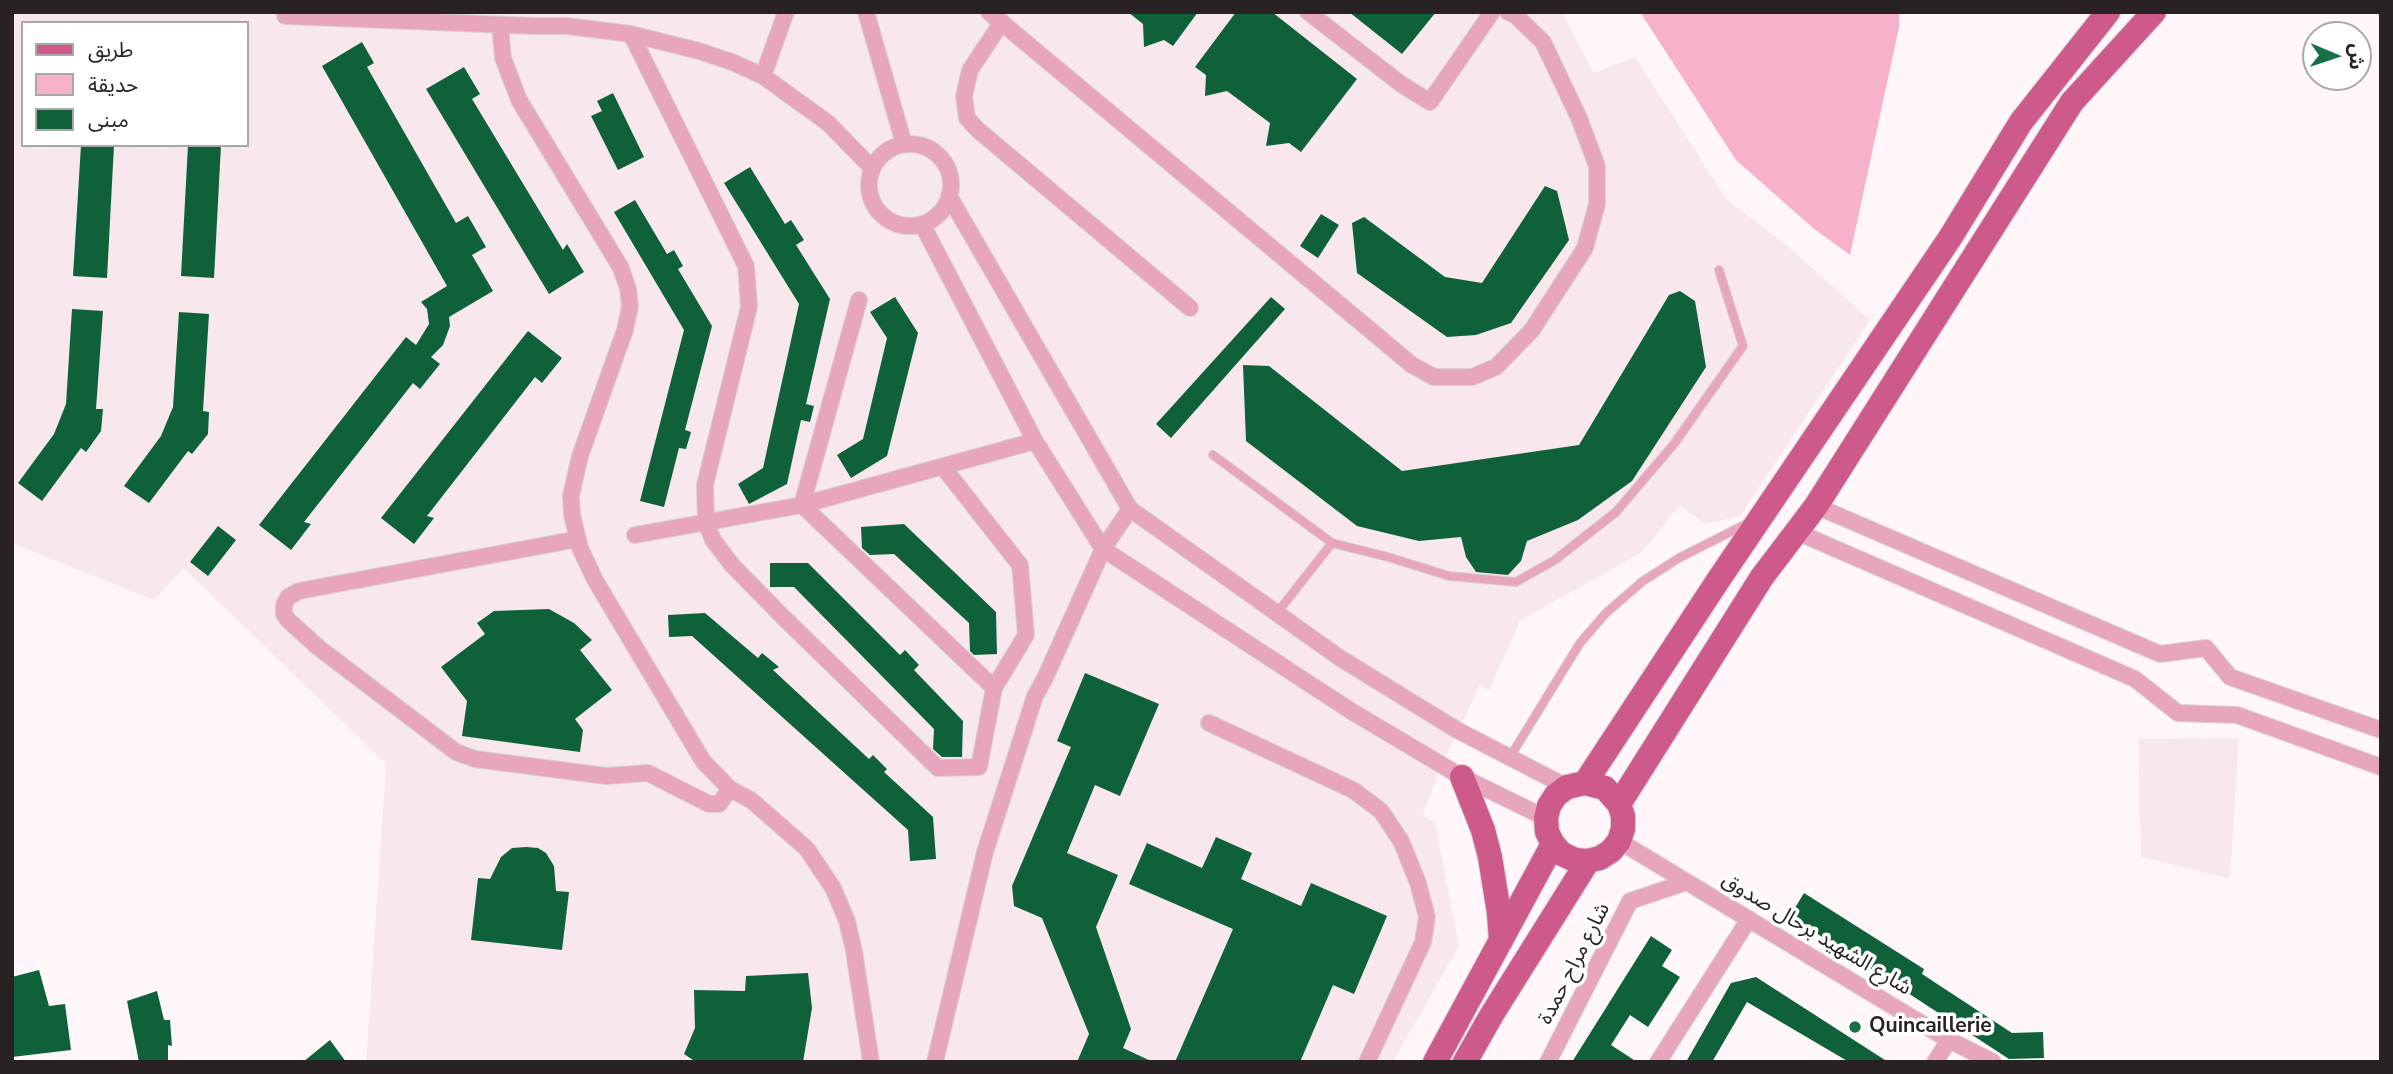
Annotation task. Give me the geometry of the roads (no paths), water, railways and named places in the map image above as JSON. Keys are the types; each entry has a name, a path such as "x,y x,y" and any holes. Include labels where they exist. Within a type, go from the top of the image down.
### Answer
{"main road":[{"path":"1576,785 1605,788 1619,804 1623,816 1619,841 1611,851 1588,861 1574,860 1562,854 1553,844 1547,832 1549,806 1556,795 1576,785 1950,238 2021,122 2108,12"},
{"path":"1619,804 1762,577 1816,506 2072,102 2154,12"},
{"path":"1462,777 1490,857 1501,941"},
{"path":"1435,1062 1553,844"},
{"path":"1465,1062 1588,861"}],"street":[{"path":"763,76 786,12"},
{"path":"866,12 904,144"},
{"path":"1308,12 1401,84 1430,102 1492,12"},
{"path":"1190,308 967,118 964,96 970,70 996,17 1412,365 1434,377 1472,377 1496,367 1532,330 1585,248 1597,204 1597,166 1580,118 1543,42 1515,15 1508,12"},
{"path":"285,16 500,25 570,19 699,51 763,76 828,123 873,168"},
{"path":"500,25 503,58 519,100 621,268 628,289 630,306 625,330 580,456 571,496 578,539 595,580 704,761 730,789 751,800 807,849 833,888 847,921 854,951 871,1062"},
{"path":"631,34 746,266 749,307 705,485 706,522 713,540 732,565 782,616 939,768 979,767 994,688 1026,635 1020,565 943,467"},
{"path":"904,144 917,144 930,149 948,169 951,182 949,196 934,218 909,226 895,224 875,207 869,181 880,156 891,148 904,144"},
{"path":"949,196 1130,509 1340,658 1457,730 1510,758 1576,785"},
{"path":"922,224 1035,441 1103,549 1350,711 1462,777 1546,818"},
{"path":"802,505 859,300"},
{"path":"635,535 802,505 1035,441"},
{"path":"802,505 994,688"},
{"path":"1816,506 2160,654 2206,648 2230,677 2381,730"},
{"path":"935,1062 985,852 1035,696 1103,549 1130,509"},
{"path":"1797,532 2135,679 2178,713 2236,715 2381,768"},
{"path":"578,539 299,592 288,597 284,614 319,648 456,752 475,759 606,776 648,773 709,804 719,804 730,789"},
{"path":"1209,723 1353,790 1381,811 1401,841 1418,883 1427,917 1423,942 1367,1062"},
{"name":"شارع الشهيد برحال صدوق","path":"1619,841 1949,1040 1993,1062"},
{"name":"شارع مراح حمدة","path":"1548,1062 1630,901 1687,882"},
{"path":"1658,1062 1749,919"},
{"path":"1934,1062 1949,1040"}],"lane":[{"path":"1213,455 1332,543 1449,576 1516,582 1555,560 1616,512 1674,443 1743,346 1719,270"},
{"path":"1510,758 1580,643 1606,613 1643,581 1679,558 1761,517"},
{"path":"1277,613 1332,543"}],"place":[{"name":"Quincaillerie","path":"1855,1027"}]}
